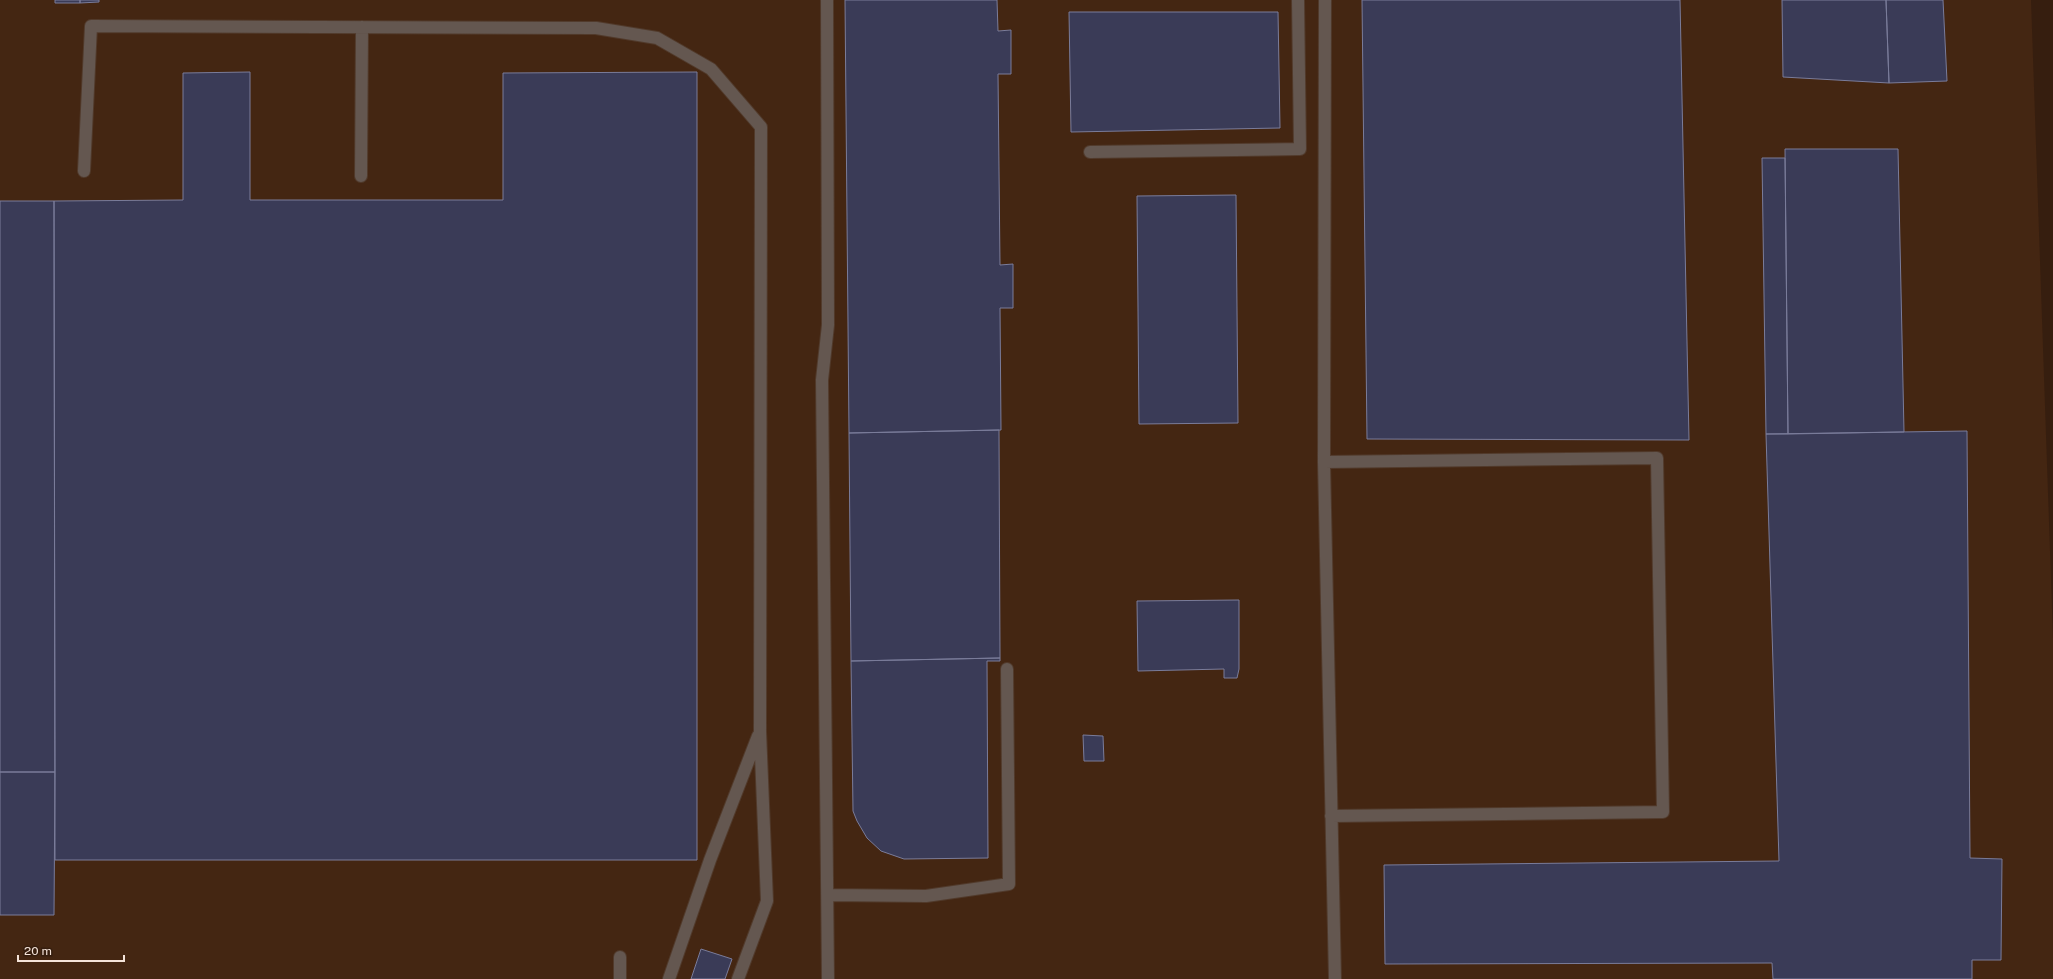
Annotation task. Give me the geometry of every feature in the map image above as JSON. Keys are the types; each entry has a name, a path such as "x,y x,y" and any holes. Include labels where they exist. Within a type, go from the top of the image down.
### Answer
{"lane":[{"path":"827,0 828,325 822,380 828,979"},
{"path":"1090,152 1300,148 1298,0"},
{"path":"1325,0 1324,462 1335,979"},
{"path":"84,171 91,26 596,28 657,38 711,69 761,127 760,731 767,901 738,979"},
{"path":"360,176 362,27"},
{"path":"1324,462 1657,458 1663,812 1331,816"},
{"path":"828,895 926,896 1009,884 1007,669"},
{"path":"669,979 710,860 760,731"},
{"path":"620,957 620,979"}],"shaded area":[{"path":"0,0 2031,0 2053,638 2053,979 0,979"}],"building":[{"path":"55,0 80,0 80,3 55,3"},
{"path":"80,0 99,0 99,2 80,3"},
{"path":"845,0 997,0 998,31 1011,30 1011,74 998,74 1000,265 1013,264 1013,308 1000,308 1001,430 849,433"},
{"path":"1362,0 1680,0 1689,440 1367,439"},
{"path":"1782,0 1886,0 1889,83 1783,77"},
{"path":"1886,0 1943,0 1947,81 1889,83"},
{"path":"1069,12 1278,12 1280,128 1071,132"},
{"path":"250,72 250,200 503,200 503,73 697,72 697,860 55,860 54,201 183,200 183,73"},
{"path":"1785,149 1898,149 1904,432 1788,434"},
{"path":"1762,158 1785,158 1788,434 1766,434"},
{"path":"1236,195 1238,423 1139,424 1137,196"},
{"path":"0,201 54,201 55,772 0,772"},
{"path":"999,430 1000,658 851,661 849,433"},
{"path":"1967,431 1970,858 2002,859 2001,960 1972,960 1972,979 1773,979 1772,963 1385,964 1384,865 1779,861 1766,434"},
{"path":"1239,600 1239,669 1237,678 1224,678 1224,669 1138,671 1137,601"},
{"path":"1000,658 1000,661 987,661 988,858 904,859 881,851 867,838 853,811 851,661"},
{"path":"1083,735 1103,736 1104,761 1084,761"},
{"path":"0,772 55,772 54,915 0,915"},
{"path":"701,949 732,959 725,979 691,979"}]}
